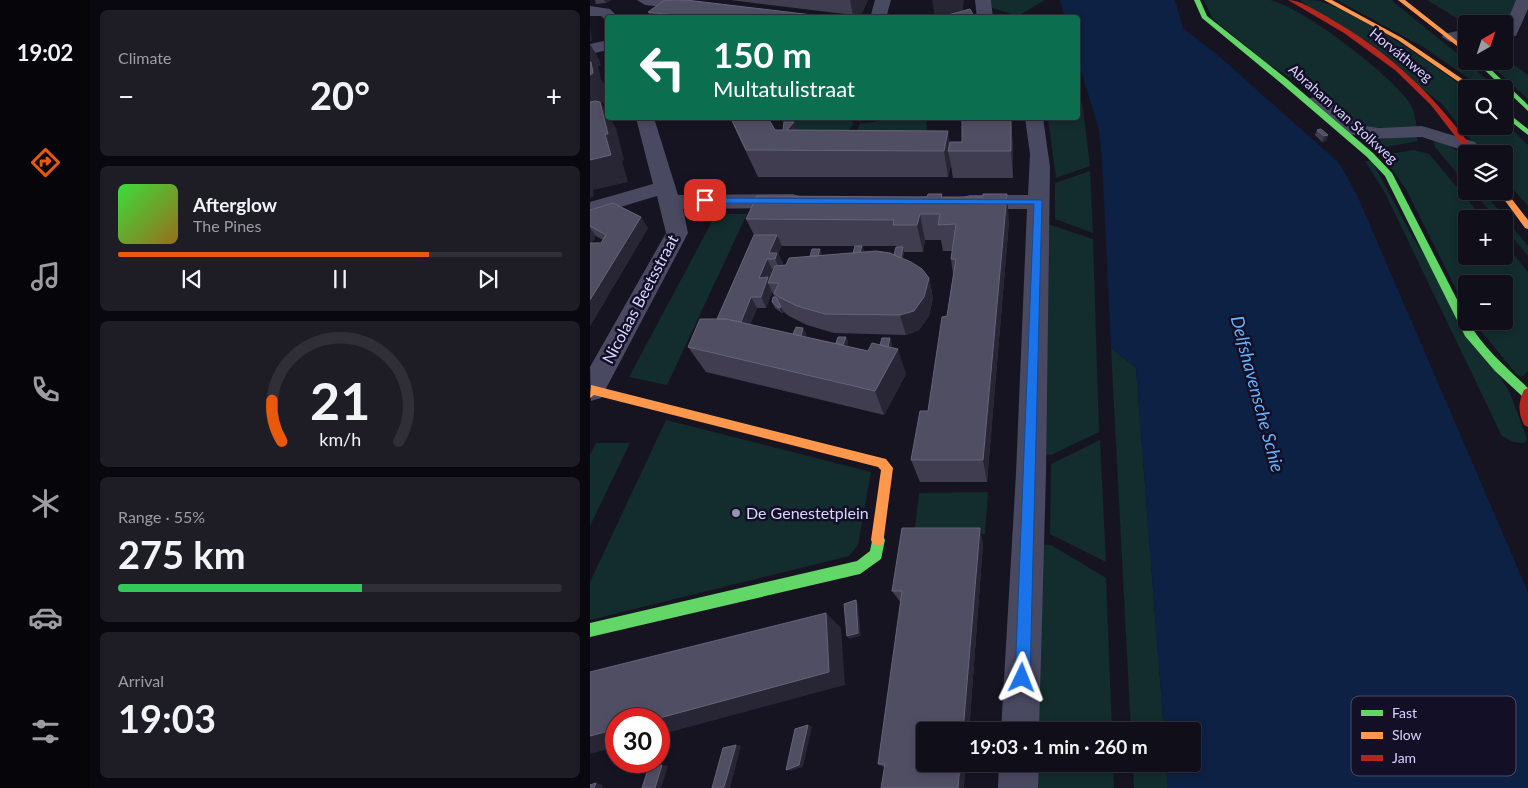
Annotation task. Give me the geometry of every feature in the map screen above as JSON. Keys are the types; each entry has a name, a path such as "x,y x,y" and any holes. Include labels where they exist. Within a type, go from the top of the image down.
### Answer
{"street":[{"path":"602,13 620,0"},
{"path":"645,0 712,8"},
{"path":"879,15 883,0"},
{"path":"983,0 985,15"},
{"name":"Abraham van Stolkweg","path":"1197,0 1204,17 1370,154 1389,175 1469,333 1499,368 1528,394"},
{"name":"Horváthweg","path":"1292,0 1355,37 1398,70 1428,98 1466,145"},
{"name":"Horváthweg","path":"1327,0 1400,39 1461,80"},
{"path":"1401,0 1458,44"},
{"path":"1513,34 1524,0"},
{"path":"1450,37 1458,36"},
{"path":"590,49 605,46"},
{"path":"1487,70 1528,109"},
{"path":"1285,82 1356,130 1370,134 1424,132 1448,138 1461,145"},
{"name":"Nicolaas Beetsstraat","path":"591,392 677,233 668,194 646,120"},
{"path":"1020,722 1039,202 1039,140 1034,120"},
{"path":"1513,120 1528,133"},
{"path":"590,208 668,194 808,201"},
{"path":"1509,200 1528,226"},
{"path":"954,202 1039,202"},
{"path":"590,630 860,567 876,554 887,468 882,463 591,392"},
{"path":"1528,394 1524,411 1528,422"},
{"path":"1018,788 1019,772"}],"green space":[{"path":"991,0 1045,0 1020,15 992,8"},
{"path":"1204,0 1270,0 1303,15 1344,43 1384,75 1411,105 1417,127 1365,128 1345,120 1294,80 1268,64 1212,18"},
{"path":"1300,0 1320,1 1356,17 1415,53 1458,83 1458,124 1441,103"},
{"path":"1337,0 1391,0 1458,54 1458,70 1476,70 1487,80 1471,80 1425,48"},
{"path":"1427,0 1517,0 1511,15 1458,15 1458,19"},
{"path":"1513,64 1528,75 1528,99 1513,85 1513,80 1507,80 1496,70 1513,70"},
{"path":"1080,97 1090,166 1056,178 1048,120 1080,120"},
{"path":"781,120 850,120 854,123 842,140 793,140"},
{"path":"878,120 927,120 926,139 854,140 860,123"},
{"path":"1513,131 1528,145 1528,206 1513,189 1513,145 1475,145 1467,135 1513,135"},
{"path":"1416,136 1418,141 1371,150 1360,138 1373,140"},
{"path":"1433,140 1458,152 1458,174 1435,147"},
{"path":"1414,150 1429,154 1458,188 1458,200 1468,200 1476,210 1458,210 1458,265 1513,265 1513,254 1528,272 1528,371 1523,376 1517,375 1480,330 1513,330 1513,275 1458,275 1458,293 1406,189 1383,155"},
{"path":"1365,161 1372,161 1411,234 1458,309 1458,330 1471,330 1510,393 1526,436 1527,440 1524,443 1513,442 1502,436 1385,193"},
{"path":"1090,171 1093,233 1055,219 1055,183"},
{"path":"1480,200 1490,200 1499,210 1489,210"},
{"path":"716,214 747,214 667,385 629,377"},
{"path":"1048,224 1093,239 1099,432 1051,455 1041,454"},
{"path":"1513,228 1528,246 1528,256 1513,238"},
{"path":"1111,348 1136,368 1163,722 1131,722"},
{"name":"De Genestetplein","path":"666,420 871,472 858,545 849,556 590,620 590,582"},
{"path":"1100,440 1106,562 1050,534 1051,464"},
{"path":"596,443 630,443 590,526 590,455"},
{"path":"988,492 985,534 914,536 919,493"},
{"path":"1037,544 1051,545 1106,578 1112,722 1033,722"},
{"path":"1032,772 1113,772 1114,788 1031,788"},
{"path":"1133,772 1167,772 1168,788 1134,788"}],"water":[{"name":"Delfshavensche Schie","path":"1060,0 1175,0 1183,28 1221,58 1339,163 1357,195 1528,592 1528,788 1168,788 1167,772 1201,772 1201,722 1163,722 1136,368 1111,348 1102,160 1099,130 1080,67 1080,15 1064,15"}],"building":[{"path":"665,0 686,0 813,15 673,15 648,12"},
{"path":"970,9 973,15 948,15"},
{"path":"590,62 593,73 590,75"},
{"path":"590,102 600,102 608,134 605,134 611,155 590,160"},
{"path":"732,120 769,120 775,130 783,130 784,122 794,122 787,130 948,131 944,151 746,150"},
{"path":"962,120 1010,120 1011,151 948,151 950,142 962,142"},
{"path":"1321,129 1328,135 1324,136 1317,130"},
{"path":"928,194 942,194 941,197 983,197 983,194 1007,194 983,460 911,460 920,411 928,411 942,317 947,316 956,259 951,259 956,224 938,225 940,214 920,214 917,225 893,225 894,220 746,219 757,196 927,197"},
{"path":"613,203 641,217 590,300 590,243 601,243 606,235 590,226 590,210"},
{"path":"754,235 777,235 769,253 777,253 775,259 767,259 759,278 768,277 761,297 751,297 741,322 717,319"},
{"path":"855,246 862,246 860,252 853,253"},
{"path":"896,247 903,247 901,258 894,255"},
{"path":"812,249 820,249 818,256 810,256"},
{"path":"876,251 890,253 911,262 922,269 929,278 924,297 914,311 900,315 825,314 797,306 779,297 774,293 779,283 768,283 775,266 786,265 789,258"},
{"path":"773,297 776,297 781,307 779,308 772,302"},
{"path":"700,319 726,319 868,351 872,343 898,349 875,391 688,347"},
{"path":"796,327 803,328 801,336 793,334"},
{"path":"838,337 846,337 843,345 836,343"},
{"path":"882,338 890,338 888,347 880,345"},
{"path":"902,528 980,528 964,722 916,722 916,772 959,772 958,788 881,788 885,764 878,764 902,591 892,591"},
{"path":"856,600 858,633 847,636 844,604"},
{"path":"826,613 829,672 670,715 670,708 605,708 605,732 590,736 590,672"},
{"path":"808,725 799,765 786,770 795,729"},
{"path":"736,745 724,787 712,788 723,748"},
{"path":"647,773 660,773 655,788 642,788"},
{"path":"596,783 594,788 590,788 590,785"}],"traffic: fast":[{"path":"1197,0 1204,17 1285,82 1370,155 1389,175 1469,333 1499,368 1527,394"},
{"path":"1487,70 1528,109"},
{"path":"1513,120 1528,133"},
{"path":"590,630 860,567 876,554 878,540"}],"traffic: slow":[{"path":"1327,0 1400,39 1461,80"},
{"path":"1401,0 1458,45"},
{"path":"1509,200 1528,226"},
{"path":"590,393 591,390 882,463 887,468 878,540"}],"traffic: jam":[{"path":"1291,0 1346,31 1397,68 1434,104 1466,145"},
{"path":"1528,393 1524,404 1528,422"}],"place":[{"name":"De Genestetplein","path":"736,513"}],"route":[{"path":"705,200 1039,202 1035,263 1031,473 1022,678"}]}
